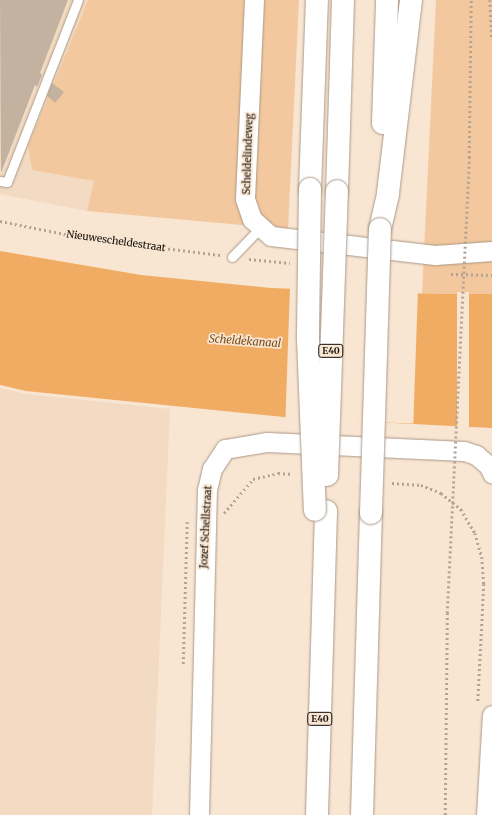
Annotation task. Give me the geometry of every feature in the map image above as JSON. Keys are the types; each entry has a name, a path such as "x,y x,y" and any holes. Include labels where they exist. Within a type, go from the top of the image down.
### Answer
{"highway":[{"path":"317,0 310,189 308,339 320,510"},
{"name":"E40","path":"317,815 323,624 320,510 337,191 343,0"},
{"path":"362,815 371,513 384,193 387,0"},
{"path":"384,193 411,0"}],"street":[{"name":"Scheldelindeweg","path":"254,0 246,199 252,219 271,236 381,239"},
{"path":"381,239 434,255 488,249"},
{"name":"Jozef Schellstraat","path":"199,815 206,496 212,469 225,449 267,442 464,451 476,455 489,466 492,473"},
{"path":"486,815 492,715"}],"lane":[{"path":"0,181 7,182 78,0"},
{"path":"232,257 261,227"}],"path":[{"path":"445,815 447,613 470,158 471,0"},
{"path":"490,0 492,39"},
{"name":"Nieuwescheldestraat","path":"0,221 84,238 232,257"}],"shaded area":[{"path":"0,0 88,0 28,146 32,170 94,181 87,211 0,194"},
{"path":"88,0 299,0 288,229 87,211 94,181 32,170 28,146"},
{"path":"436,0 492,0 492,294 422,294"},
{"path":"0,388 25,394 170,409 152,815 0,815"}],"water":[{"name":"Scheldekanaal","path":"0,251 141,275 271,288 435,294 492,294 492,428 294,418 26,391 0,385"}],"pier":[{"path":"290,287 418,291 413,423 285,419"},
{"path":"457,292 469,292 469,427 457,427"}],"building":[{"path":"0,0 68,0 40,73 42,75 37,87 35,85 1,173"},
{"path":"52,83 64,92 55,103 47,96"}]}
